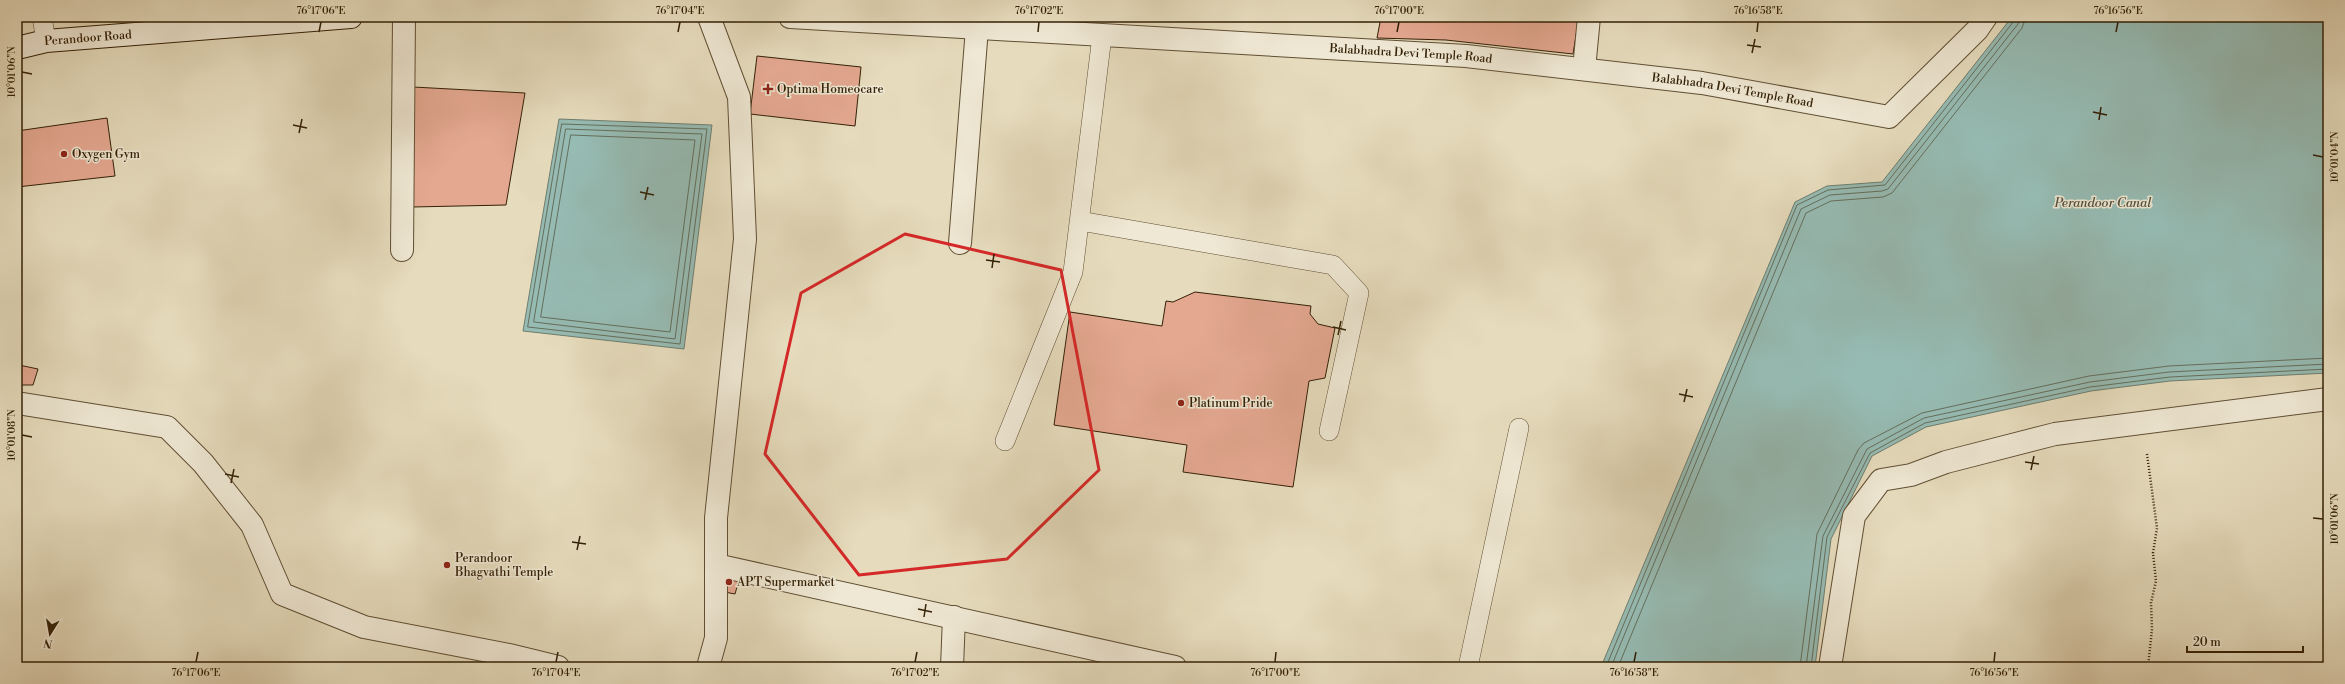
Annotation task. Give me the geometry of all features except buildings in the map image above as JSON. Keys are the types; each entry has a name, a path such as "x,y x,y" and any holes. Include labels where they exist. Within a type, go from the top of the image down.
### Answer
{"street":[{"name":"Perandoor Road","path":"17,48 46,41 257,20 351,17"},
{"path":"402,250 404,17"},
{"path":"708,667 716,638 716,518 745,239 739,97 709,17"},
{"name":"Balabhadra Devi Temple Road","path":"790,17 977,28 1059,25 1102,36 1466,56 1702,83 1889,117 1977,30 1986,17"},
{"path":"1584,69 1589,17"},
{"path":"960,243 977,28"},
{"path":"1830,667 1854,516 1881,480 1911,475 1946,462 2055,434 2328,399"},
{"path":"17,403 168,427 203,463 252,525 282,594 364,627 550,666"},
{"path":"716,565 1175,667"},
{"path":"952,667 954,617"}],"lane":[{"path":"42,17 46,41"},
{"path":"1005,441 1073,272 1102,36"},
{"path":"1080,221 1333,266 1359,293 1329,431"},
{"path":"1468,667 1519,428"}],"path":[{"path":"2142,422 2158,528 2153,553 2156,581 2151,603 2152,629 2148,667"}],"highlighted area":[{"path":"905,234 1061,270 1099,470 1007,559 859,575 765,454 801,293"}],"green space":[{"path":"2328,495 2328,643 2323,509"}],"water":[{"name":"Perandoor Canal","path":"2012,17 2328,17 2328,373 2170,381 2091,391 1926,427 1872,456 1831,539 1815,667 1601,667 1795,202 1827,186 1882,182"},
{"path":"559,119 712,125 684,349 523,331"}],"place":[{"name":"Optima Homeocare","path":"768,89"},
{"name":"Oxygen Gym","path":"64,154"},
{"name":"Platinum Pride","path":"1181,403"},
{"name":"Perandoor Bhagvathi Temple","path":"447,565"},
{"name":"APT Supermarket","path":"729,582"}]}
